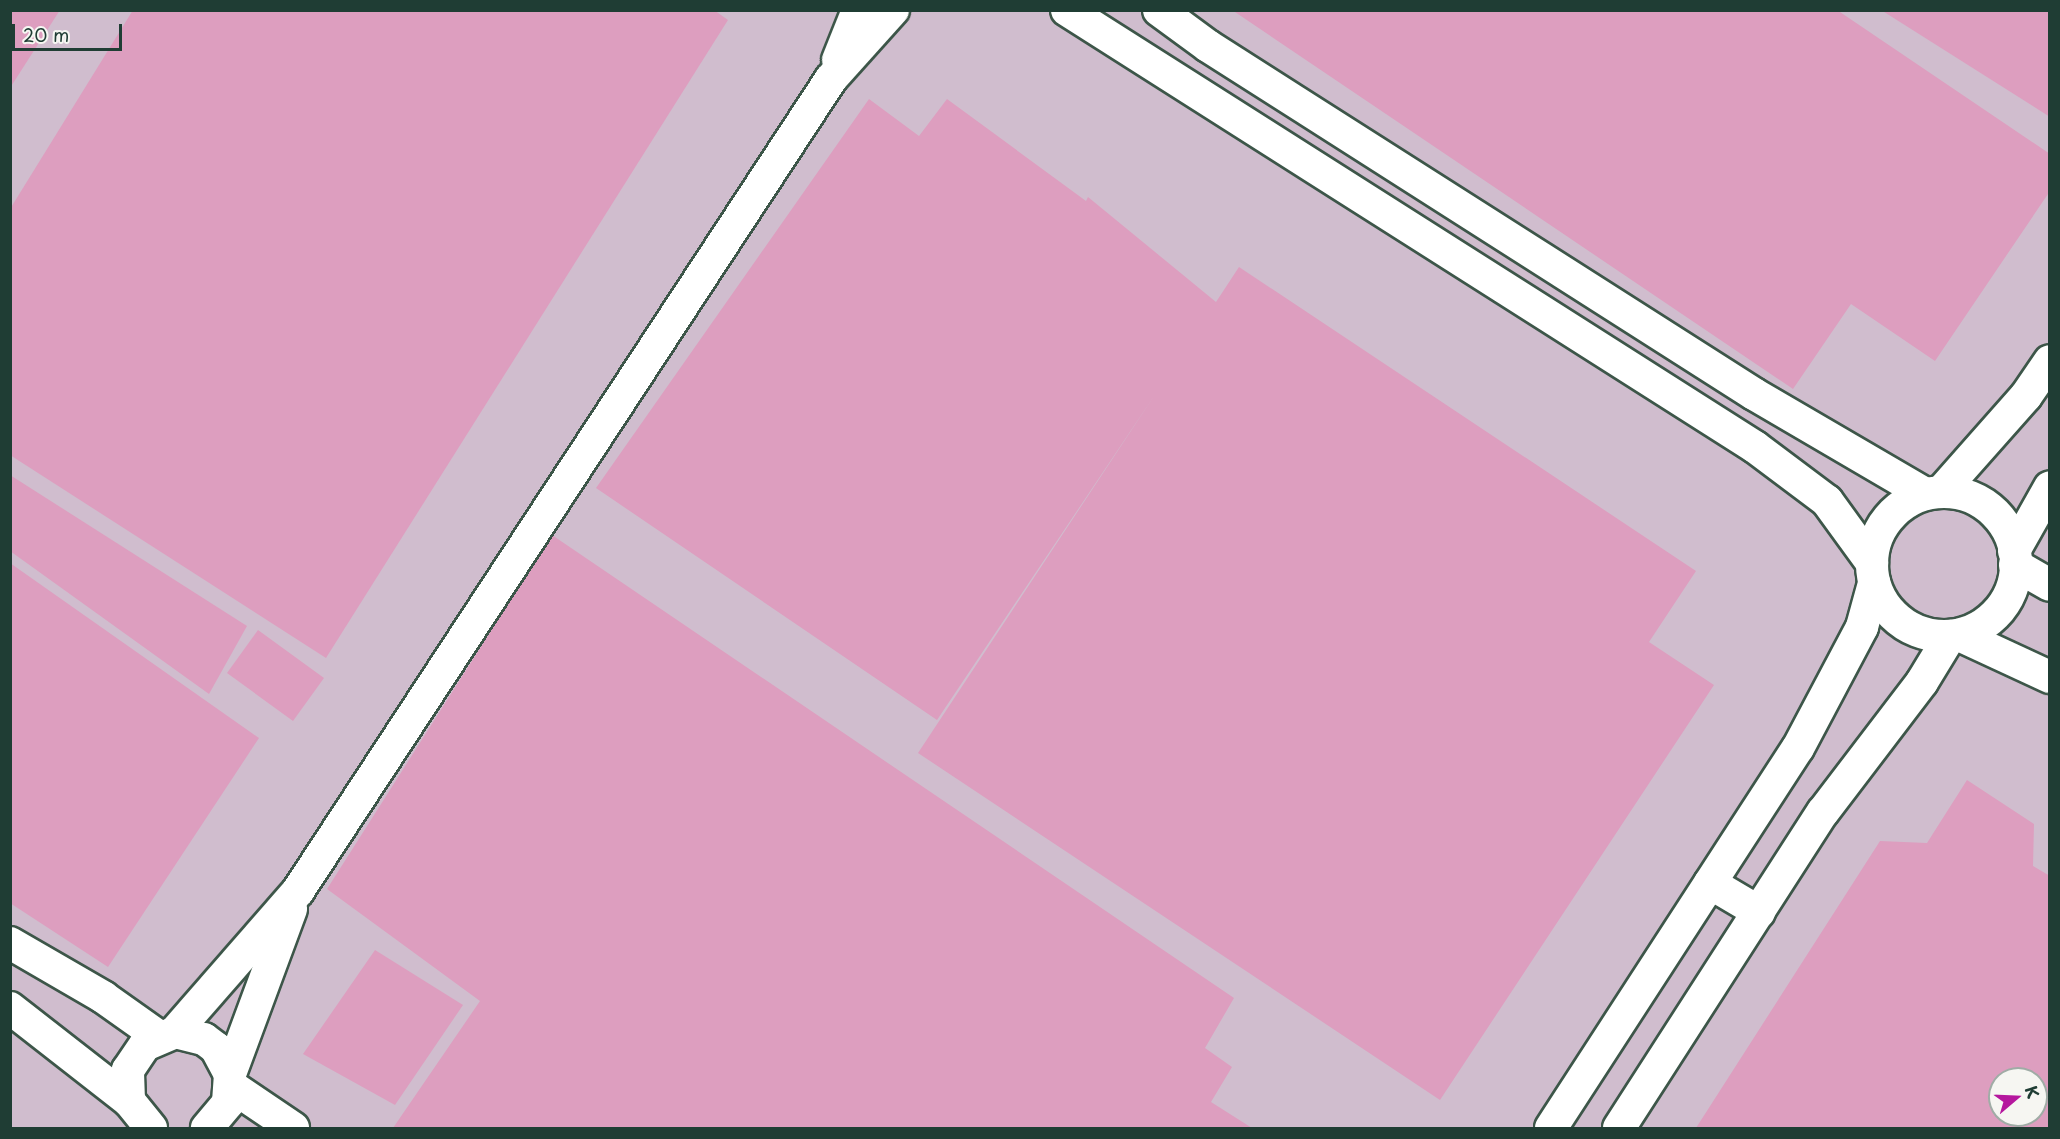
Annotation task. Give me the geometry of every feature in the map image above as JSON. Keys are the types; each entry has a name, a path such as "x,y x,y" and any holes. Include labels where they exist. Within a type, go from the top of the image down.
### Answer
{"street":[{"path":"831,79 858,10"},
{"path":"142,1121 127,1086 131,1063 145,1045 167,1034 298,891 831,79 893,10"},
{"path":"1067,10 1575,335 1755,447 1827,501 1873,573 1882,602 1911,629 1954,635 2049,677"},
{"path":"1159,10 1208,46 1601,297 1933,493 1971,498 1996,515 2015,558 2049,585"},
{"path":"1575,335 1601,297"},
{"path":"1551,1128 1798,748 1862,627 1873,573 1875,540 1886,520 1904,504 1933,493 2026,396 2049,361"},
{"path":"1619,1128 1823,812 1922,682 1954,635 1977,628 2005,602 2015,558 2049,487"},
{"path":"1710,883 1759,912"},
{"path":"207,1128 228,1103 231,1080 298,891"},
{"path":"10,943 167,1034 204,1039 216,1048 231,1080 292,1128"},
{"path":"10,1008 142,1121"}],"shaded area":[{"path":"10,11 2049,11 2049,1128 11,1128"}],"building":[{"path":"10,10 60,10 10,88"},
{"path":"133,10 714,10 728,20 326,658 10,455 10,209"},
{"path":"1232,10 1837,10 2050,154 2050,191 1935,361 1851,304 1793,389"},
{"path":"1881,10 2050,10 2050,117"},
{"path":"869,99 919,136 947,99 1086,201 1088,197 1216,302 1239,267 1696,571 1649,642 1714,685 1440,1100 918,753 1154,396 937,720 596,488"},
{"path":"10,475 247,626 209,694 10,551"},
{"path":"552,535 1234,998 1205,1048 1232,1067 1211,1102 1252,1128 393,1128 480,1001 327,889"},
{"path":"10,563 259,738 108,967 10,903"},
{"path":"258,630 324,678 293,721 227,673"},
{"path":"1967,780 2034,824 2033,866 2050,876 2050,1128 1696,1128 1880,841 1927,843"},
{"path":"375,950 463,1005 395,1105 303,1054"}]}
